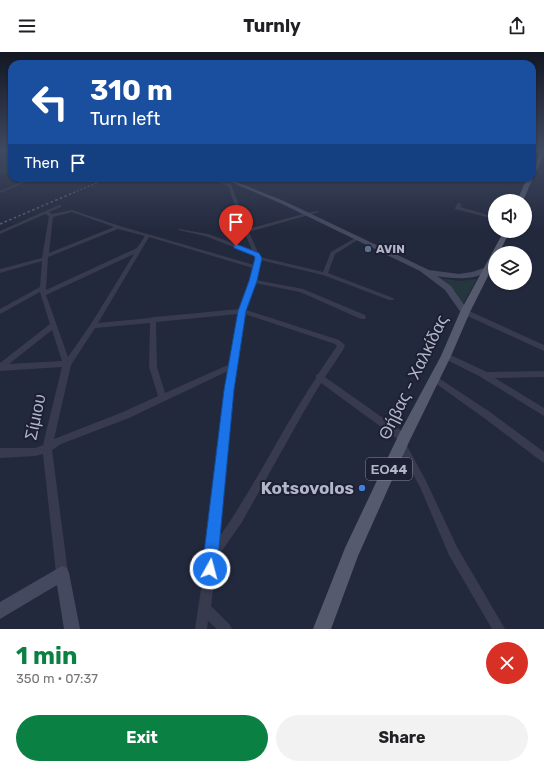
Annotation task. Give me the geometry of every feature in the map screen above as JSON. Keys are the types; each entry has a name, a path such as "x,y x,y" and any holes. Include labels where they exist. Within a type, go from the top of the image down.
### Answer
{"main road":[{"path":"229,182 307,214 423,270 448,288 464,312"},
{"path":"523,194 528,182"},
{"path":"423,270 459,276 470,275 487,269"},
{"name":"Θήβας - Χαλκίδας","path":"322,629 351,554 402,440 446,356 464,312 487,269"},
{"path":"0,611 62,574"},
{"name":"Σίμιου","path":"62,574 72,629"}],"street":[{"path":"0,192 24,182"},
{"path":"201,629 212,556 229,390 242,311 253,281 257,256 227,182"},
{"path":"460,204 457,208 488,216"},
{"path":"0,233 48,214 59,206"},
{"path":"48,214 72,211 118,227 256,267"},
{"path":"246,231 317,212"},
{"path":"48,214 43,291 67,364"},
{"path":"0,271 45,258 118,227"},
{"path":"180,230 206,235 257,256 325,274 391,299"},
{"path":"67,364 93,326 148,235"},
{"path":"325,274 333,253 359,238"},
{"path":"0,312 43,291 140,249"},
{"path":"253,281 301,290 364,317"},
{"path":"93,326 242,311 337,342 341,345 319,377 282,437 237,519 212,556"},
{"path":"464,312 544,348"},
{"path":"153,319 153,367 162,397"},
{"path":"0,368 54,325"},
{"path":"446,356 480,373 544,412"},
{"path":"0,368 67,364"},
{"name":"Σίμιου","path":"62,574 47,448 67,364"},
{"path":"0,453 35,452 47,448 58,441 126,415 162,397 234,365"},
{"path":"480,373 508,375 544,374"},
{"path":"319,377 402,440 453,551 499,629"},
{"path":"434,378 487,415 544,458"},
{"path":"204,608 226,629"}],"shaded area":[{"path":"439,278 460,281 477,279 463,304 454,290"}],"railway":[{"path":"73,193 99,182"},
{"path":"0,224 75,192"}],"place":[{"name":"AVIN","path":"368,249"},
{"name":"Kotsovolos","path":"362,488"}],"route":[{"path":"210,569 229,390 242,311 253,281 258,258 257,254 236,246"}]}
